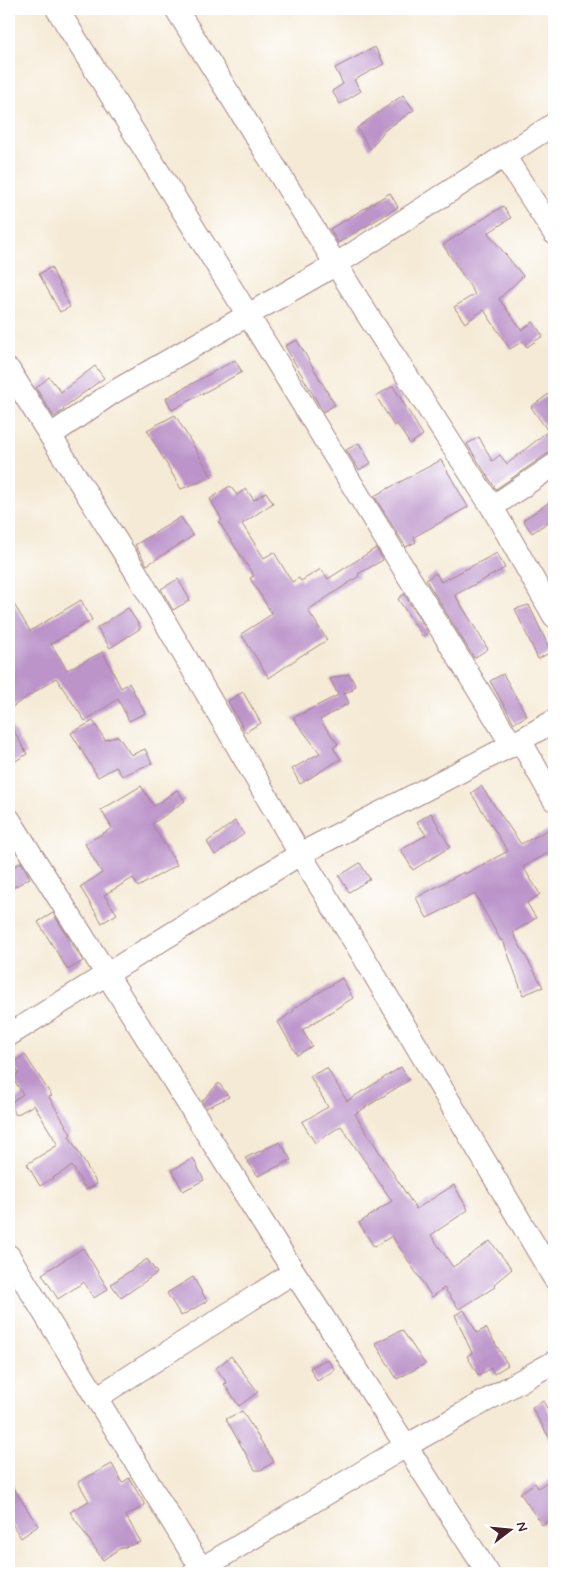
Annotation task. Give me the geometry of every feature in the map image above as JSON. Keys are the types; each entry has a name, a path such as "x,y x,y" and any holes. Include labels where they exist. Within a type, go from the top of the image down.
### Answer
{"street":[{"path":"57,9 516,743 554,800"},
{"path":"176,9 335,265 492,507 554,616"},
{"path":"51,435 112,393 335,265 554,124"},
{"path":"505,157 554,233"},
{"path":"9,370 136,572 300,854 362,954 554,1278"},
{"path":"492,507 554,465"},
{"path":"9,1035 300,854 516,743 554,721"},
{"path":"9,819 294,1272 488,1573"},
{"path":"9,1256 200,1572 406,1446 554,1362"},
{"path":"96,1398 294,1272"}],"building":[{"path":"375,47 384,64 354,80 361,91 340,104 332,91 343,84 335,68"},
{"path":"403,95 414,110 385,130 370,149 357,128"},
{"path":"390,193 398,207 338,243 330,229"},
{"path":"503,206 511,218 488,233 523,276 499,299 522,330 533,322 543,336 527,347 523,341 510,349 484,310 465,323 454,307 475,294 443,245"},
{"path":"51,267 70,307 60,312 39,274"},
{"path":"297,340 335,405 323,412 285,346"},
{"path":"235,360 242,372 172,410 166,398"},
{"path":"95,366 104,378 63,408 64,410 54,417 36,388 49,377 61,392"},
{"path":"393,386 423,435 410,444 397,424 394,426 376,396"},
{"path":"554,390 554,452 547,454 496,489 467,444 479,437 492,461 500,455 507,464 548,431 531,407"},
{"path":"175,415 212,477 181,489 147,430"},
{"path":"359,443 371,463 359,470 346,450"},
{"path":"441,460 468,507 414,537 416,542 406,547 374,496"},
{"path":"230,486 237,495 246,489 254,500 266,492 273,503 242,524 264,558 274,552 292,582 299,578 301,581 321,569 328,579 376,548 383,560 358,574 359,576 308,610 327,640 269,678 241,634 272,614 250,578 254,576 219,522 222,520 210,499"},
{"path":"554,499 554,518 532,533 523,520"},
{"path":"181,517 193,536 147,565 135,545"},
{"path":"497,553 505,568 455,595 488,649 474,658 426,580 436,573 441,582"},
{"path":"178,579 190,600 173,610 161,589"},
{"path":"404,594 428,633 423,637 398,599"},
{"path":"9,596 30,631 81,600 92,620 51,644 67,670 103,652 121,688 129,683 145,713 129,721 118,699 85,721 56,678 9,709"},
{"path":"529,605 551,652 538,659 515,609"},
{"path":"128,608 141,628 110,648 97,628"},
{"path":"349,674 356,686 352,688 353,690 344,693 349,703 320,720 338,744 333,748 341,759 300,784 292,769 320,753 293,718 338,695 330,679"},
{"path":"503,674 527,716 514,723 490,681"},
{"path":"243,692 261,723 245,732 228,701"},
{"path":"93,721 105,740 118,736 131,755 145,749 152,763 122,776 116,767 98,777 71,733"},
{"path":"9,722 27,754 9,765"},
{"path":"141,786 154,806 177,790 185,801 152,824 177,865 138,887 133,878 104,895 117,914 102,923 80,887 102,873 85,844 112,828 101,810"},
{"path":"481,786 521,844 554,827 554,850 523,867 540,894 527,903 536,918 514,932 514,935 543,987 523,995 503,940 501,941 475,894 427,918 416,898 508,851 471,793"},
{"path":"431,813 450,847 413,870 401,850 426,835 417,822"},
{"path":"235,821 244,834 215,855 207,842"},
{"path":"21,862 30,878 9,890 9,870"},
{"path":"360,863 370,879 349,892 339,876"},
{"path":"53,913 83,961 68,970 38,922"},
{"path":"342,978 353,998 302,1030 312,1046 297,1055 278,1022 294,1011 293,1009"},
{"path":"25,1055 52,1096 49,1097 97,1184 86,1190 72,1166 40,1186 27,1164 58,1145 34,1105 16,1115 9,1104 23,1094 12,1077 19,1073 12,1063"},
{"path":"401,1067 409,1080 355,1114 416,1209 454,1185 468,1210 431,1235 453,1267 490,1241 512,1269 494,1284 495,1287 459,1309 444,1288 432,1297 392,1236 374,1247 359,1223 392,1201 341,1126 315,1143 302,1122 328,1107 310,1076 327,1068 347,1101"},
{"path":"219,1083 229,1097 206,1108 202,1101"},
{"path":"280,1142 291,1160 258,1176 245,1158"},
{"path":"193,1158 204,1180 183,1191 172,1170"},
{"path":"83,1248 108,1289 94,1298 84,1282 58,1299 42,1274"},
{"path":"147,1259 157,1273 121,1298 111,1284"},
{"path":"193,1277 207,1301 181,1316 167,1293"},
{"path":"464,1310 477,1333 486,1328 508,1365 494,1374 491,1368 479,1376 467,1356 472,1353 455,1315"},
{"path":"402,1330 425,1364 397,1379 375,1343"},
{"path":"231,1356 258,1392 239,1406 224,1384 227,1383 216,1368"},
{"path":"327,1359 335,1370 317,1381 310,1368"},
{"path":"543,1401 554,1420 554,1446 532,1408"},
{"path":"242,1411 274,1462 261,1470 255,1470 226,1419"},
{"path":"112,1464 122,1483 129,1478 145,1505 126,1516 141,1542 119,1549 103,1560 70,1512 89,1501 78,1482"},
{"path":"554,1477 554,1517 542,1525 520,1493 535,1483 538,1488"},
{"path":"9,1481 38,1526 21,1538 9,1519"}]}
